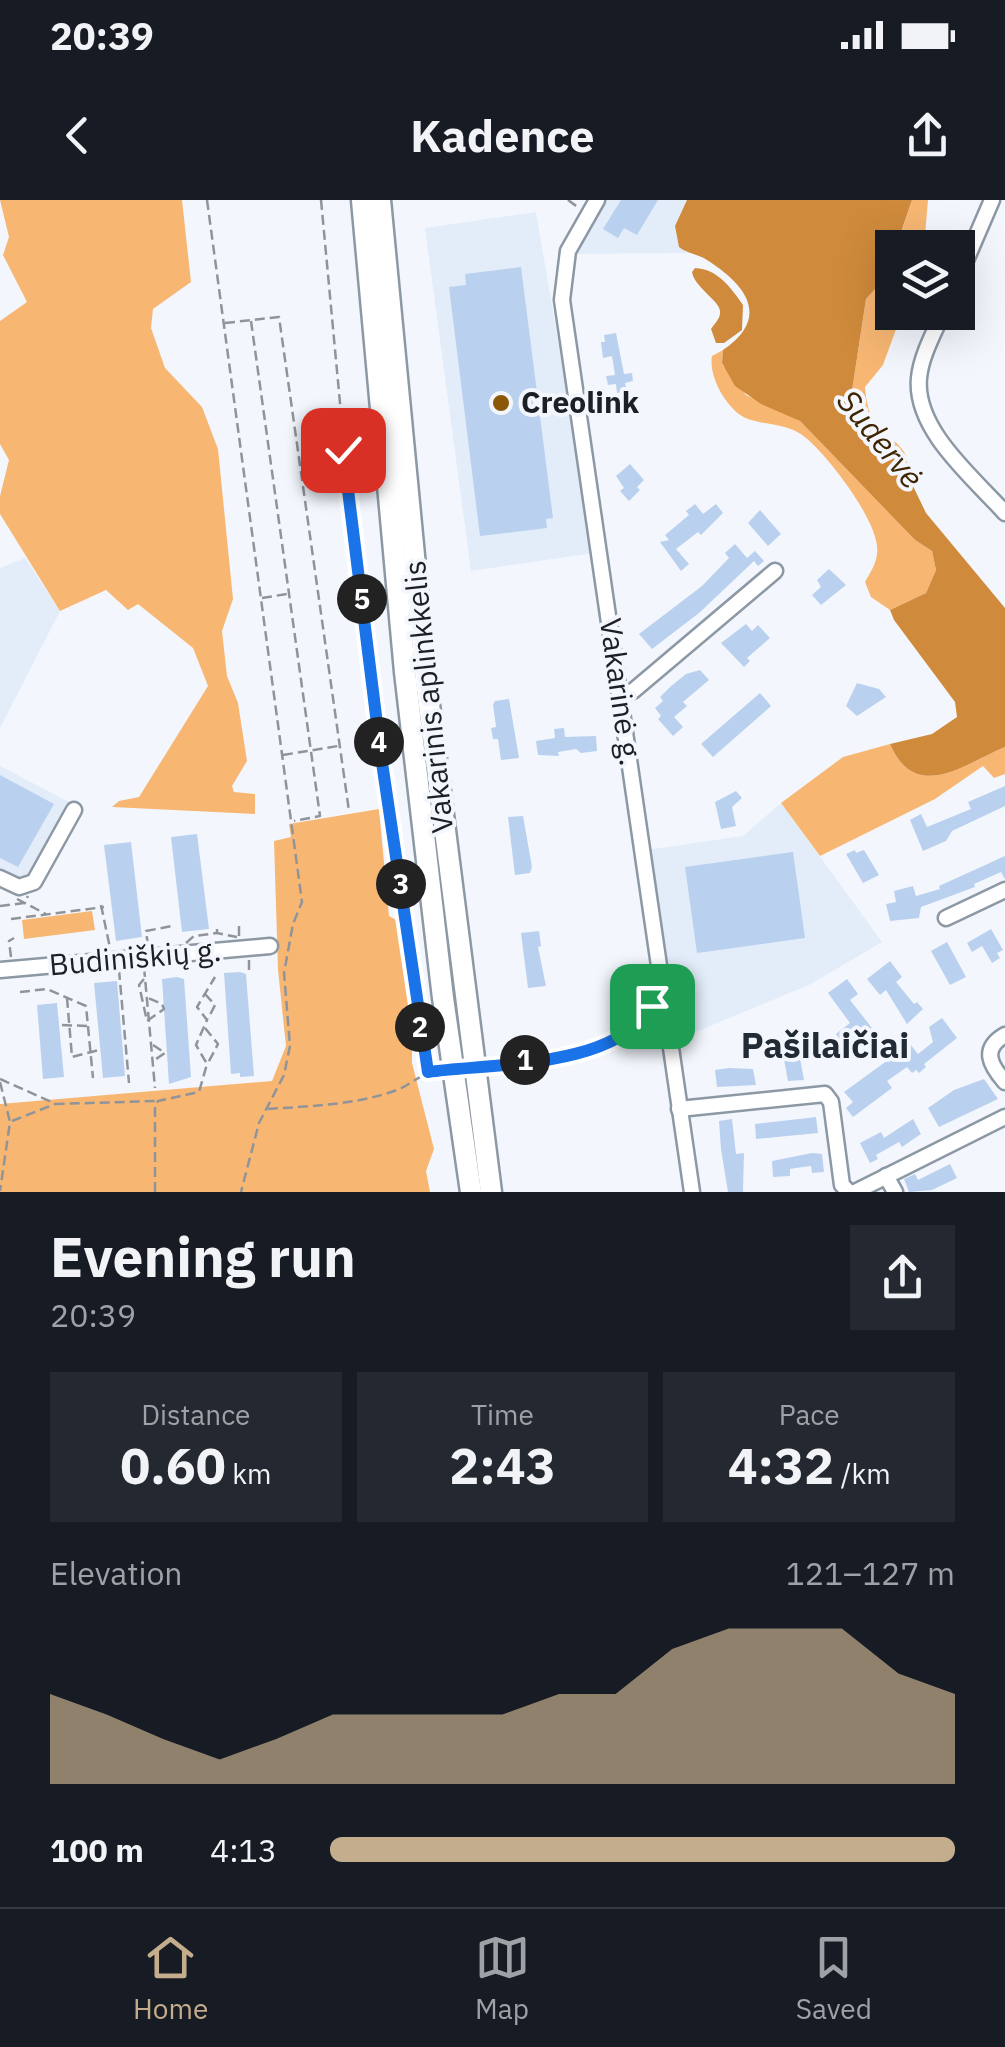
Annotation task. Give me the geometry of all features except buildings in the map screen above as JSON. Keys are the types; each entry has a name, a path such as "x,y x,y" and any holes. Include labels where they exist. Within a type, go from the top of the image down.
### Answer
{"highway":[{"name":"Vakarinis aplinkkelis","path":"362,200 408,692 448,1034 471,1192"},
{"name":"Vakarinis aplinkkelis","path":"380,200 426,681 491,1192"},
{"path":"483,1128 502,1192"}],"street":[{"path":"975,240 992,200"},
{"name":"Vakarinė g.","path":"593,206 568,251 560,288 692,1192"},
{"path":"936,330 919,374 920,401 942,439 1005,513"},
{"path":"620,695 633,690 775,571"},
{"path":"0,878 19,887 28,886 74,810"},
{"path":"946,918 1005,890"},
{"name":"Budiniškių g.","path":"5,964 270,946"},
{"path":"1005,1035 993,1042 989,1050 991,1066 1005,1082"},
{"path":"680,1109 826,1094 831,1102 842,1184 852,1192 1005,1118"},
{"path":"886,1176 894,1192"}],"path":[{"path":"206,200 302,902 293,924 284,973 290,1046 284,1075 250,1149 241,1192"},
{"path":"320,200 349,503 376,724 430,1072"},
{"path":"568,200 593,206"},
{"path":"223,323 280,317 349,811"},
{"path":"250,319 320,816 293,822"},
{"path":"262,598 289,594"},
{"path":"284,754 340,746"},
{"path":"0,906 24,902 30,894 28,886"},
{"path":"8,895 47,914"},
{"path":"11,919 103,906 110,950"},
{"path":"148,946 146,931 172,926"},
{"path":"184,945 194,936 217,931 240,939 240,926"},
{"path":"5,964 9,941 14,938"},
{"path":"249,956 249,970"},
{"path":"144,966 155,1088"},
{"path":"119,968 130,1083"},
{"path":"198,1008 215,977"},
{"path":"145,979 139,985 149,1020"},
{"path":"20,992 47,989 86,1006 95,1006"},
{"path":"205,994 215,1005"},
{"path":"147,997 164,1009 149,1020"},
{"path":"66,998 72,1057"},
{"path":"266,1109 332,1105 398,1090 430,1072 592,1050 614,1040 637,1022 648,1012 653,999"},
{"path":"215,1005 224,1004"},
{"path":"208,1064 193,1046 215,1005"},
{"path":"86,1006 93,1078"},
{"path":"190,1008 198,1008"},
{"path":"198,1008 207,1020"},
{"path":"62,1025 88,1026"},
{"path":"204,1026 218,1044"},
{"path":"151,1044 165,1050 153,1061"},
{"path":"218,1044 226,1044"},
{"path":"10,1122 56,1104 158,1101 199,1092 218,1044"},
{"path":"64,1057 99,1050"},
{"path":"0,1080 56,1104"},
{"path":"0,1080 10,1122 0,1190"},
{"path":"155,1192 158,1101"}],"shaded area":[{"path":"0,200 182,200 191,282 153,309 151,328 165,368 202,407 218,449 233,599 222,631 227,676 238,703 247,761 232,786 234,792 255,794 255,814 112,807 119,801 139,797 208,686 193,648 138,604 128,610 106,590 60,611 0,514 9,460 0,444 0,321 27,302 3,255 9,237"},
{"path":"604,200 687,200 675,226 679,246 687,253 572,254"},
{"path":"912,200 928,200 925,230 902,230"},
{"path":"536,212 594,553 471,571 425,228"},
{"path":"875,289 875,330 896,330 883,365 865,387 875,423 905,453 905,474 893,453 861,419 851,397 866,299"},
{"path":"723,350 722,364 746,395 800,421 915,540 932,551 936,570 926,593 890,610 871,597 865,582 877,554 876,541 863,509 806,438 785,427 748,419 733,409 713,374 712,356"},
{"path":"25,558 60,611 0,728 0,568"},
{"path":"890,744 901,762 913,772 927,776 957,769 1005,747 1005,774 994,778 983,766 935,799 820,856 781,803 843,757"},
{"path":"0,766 73,804 27,882 0,873"},
{"path":"781,803 882,942 811,984 674,1041 647,850 743,836"},
{"path":"379,809 389,916 400,922 412,998 412,1063 434,1149 426,1171 430,1192 0,1192 0,1104 272,1081 286,1046 278,970 274,841 291,837 289,824"},
{"path":"92,911 95,930 24,939 22,920"}],"water":[{"name":"Sudervė","path":"687,200 912,200 902,230 875,230 875,289 866,299 851,397 855,412 900,459 926,513 1005,608 1005,747 942,774 927,776 913,772 901,762 890,744 932,734 957,717 955,702 890,610 926,593 936,570 932,551 915,540 800,421 761,404 735,386 722,363 723,350 746,326 748,303 721,270 679,247 675,226"},
{"path":"695,268 717,276 743,305 742,330 724,343 716,343 711,329 720,309 694,278"}],"place":[{"name":"Creolink","path":"501,403"}],"district":[{"name":"Pašilaičiai","path":"825,1046"}],"route":[{"path":"343,450 374,708 428,1072 583,1053 614,1040 652,1006"}]}
